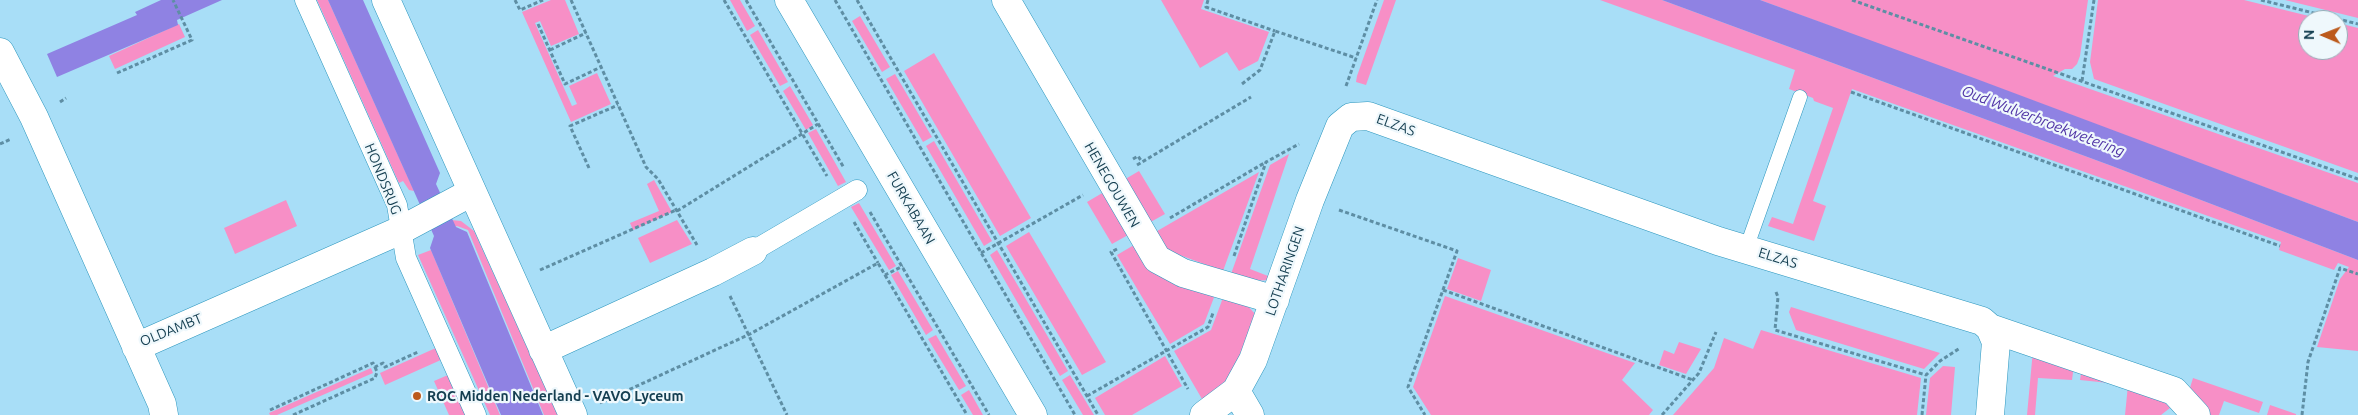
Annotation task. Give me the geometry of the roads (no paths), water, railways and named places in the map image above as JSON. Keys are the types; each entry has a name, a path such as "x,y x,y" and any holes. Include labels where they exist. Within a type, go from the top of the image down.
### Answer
{"street":[{"name":"HONDSRUG","path":"305,0 406,226 406,258 476,415"},
{"path":"386,0 466,196 512,282 543,350 582,411"},
{"name":"FURKABAAN","path":"790,0 1033,415"},
{"name":"HENEGOUWEN","path":"1006,0 1156,259 1183,273 1275,300"},
{"name":"OLDAMBT","path":"0,52 34,117 136,347 406,226 466,196"},
{"name":"ELZAS","path":"1351,118 1368,116 1718,241 1982,321 1990,328 2174,391 2196,415"},
{"name":"LOTHARINGEN","path":"1204,415 1236,391 1253,360 1310,200 1340,126 1351,118"},
{"path":"543,350 713,272 849,195"},
{"path":"1990,328 1996,342 1990,415"},
{"path":"136,347 162,404 164,415"},
{"path":"1236,391 1250,415"}],"lane":[{"path":"1746,249 1800,97"}],"water":[{"path":"161,0 222,0 177,20 178,25 57,77 47,54 137,15 135,12"},
{"path":"328,0 363,0 440,173 436,184 456,227 467,232 543,415 501,415 430,248 434,236"},
{"name":"Oud Wulverbroekwetering","path":"1662,0 1760,0 1974,78 2358,222 2358,260 2112,166"}],"place":[{"name":"ROC Midden Nederland - VAVO Lyceum","path":"417,396"}]}
